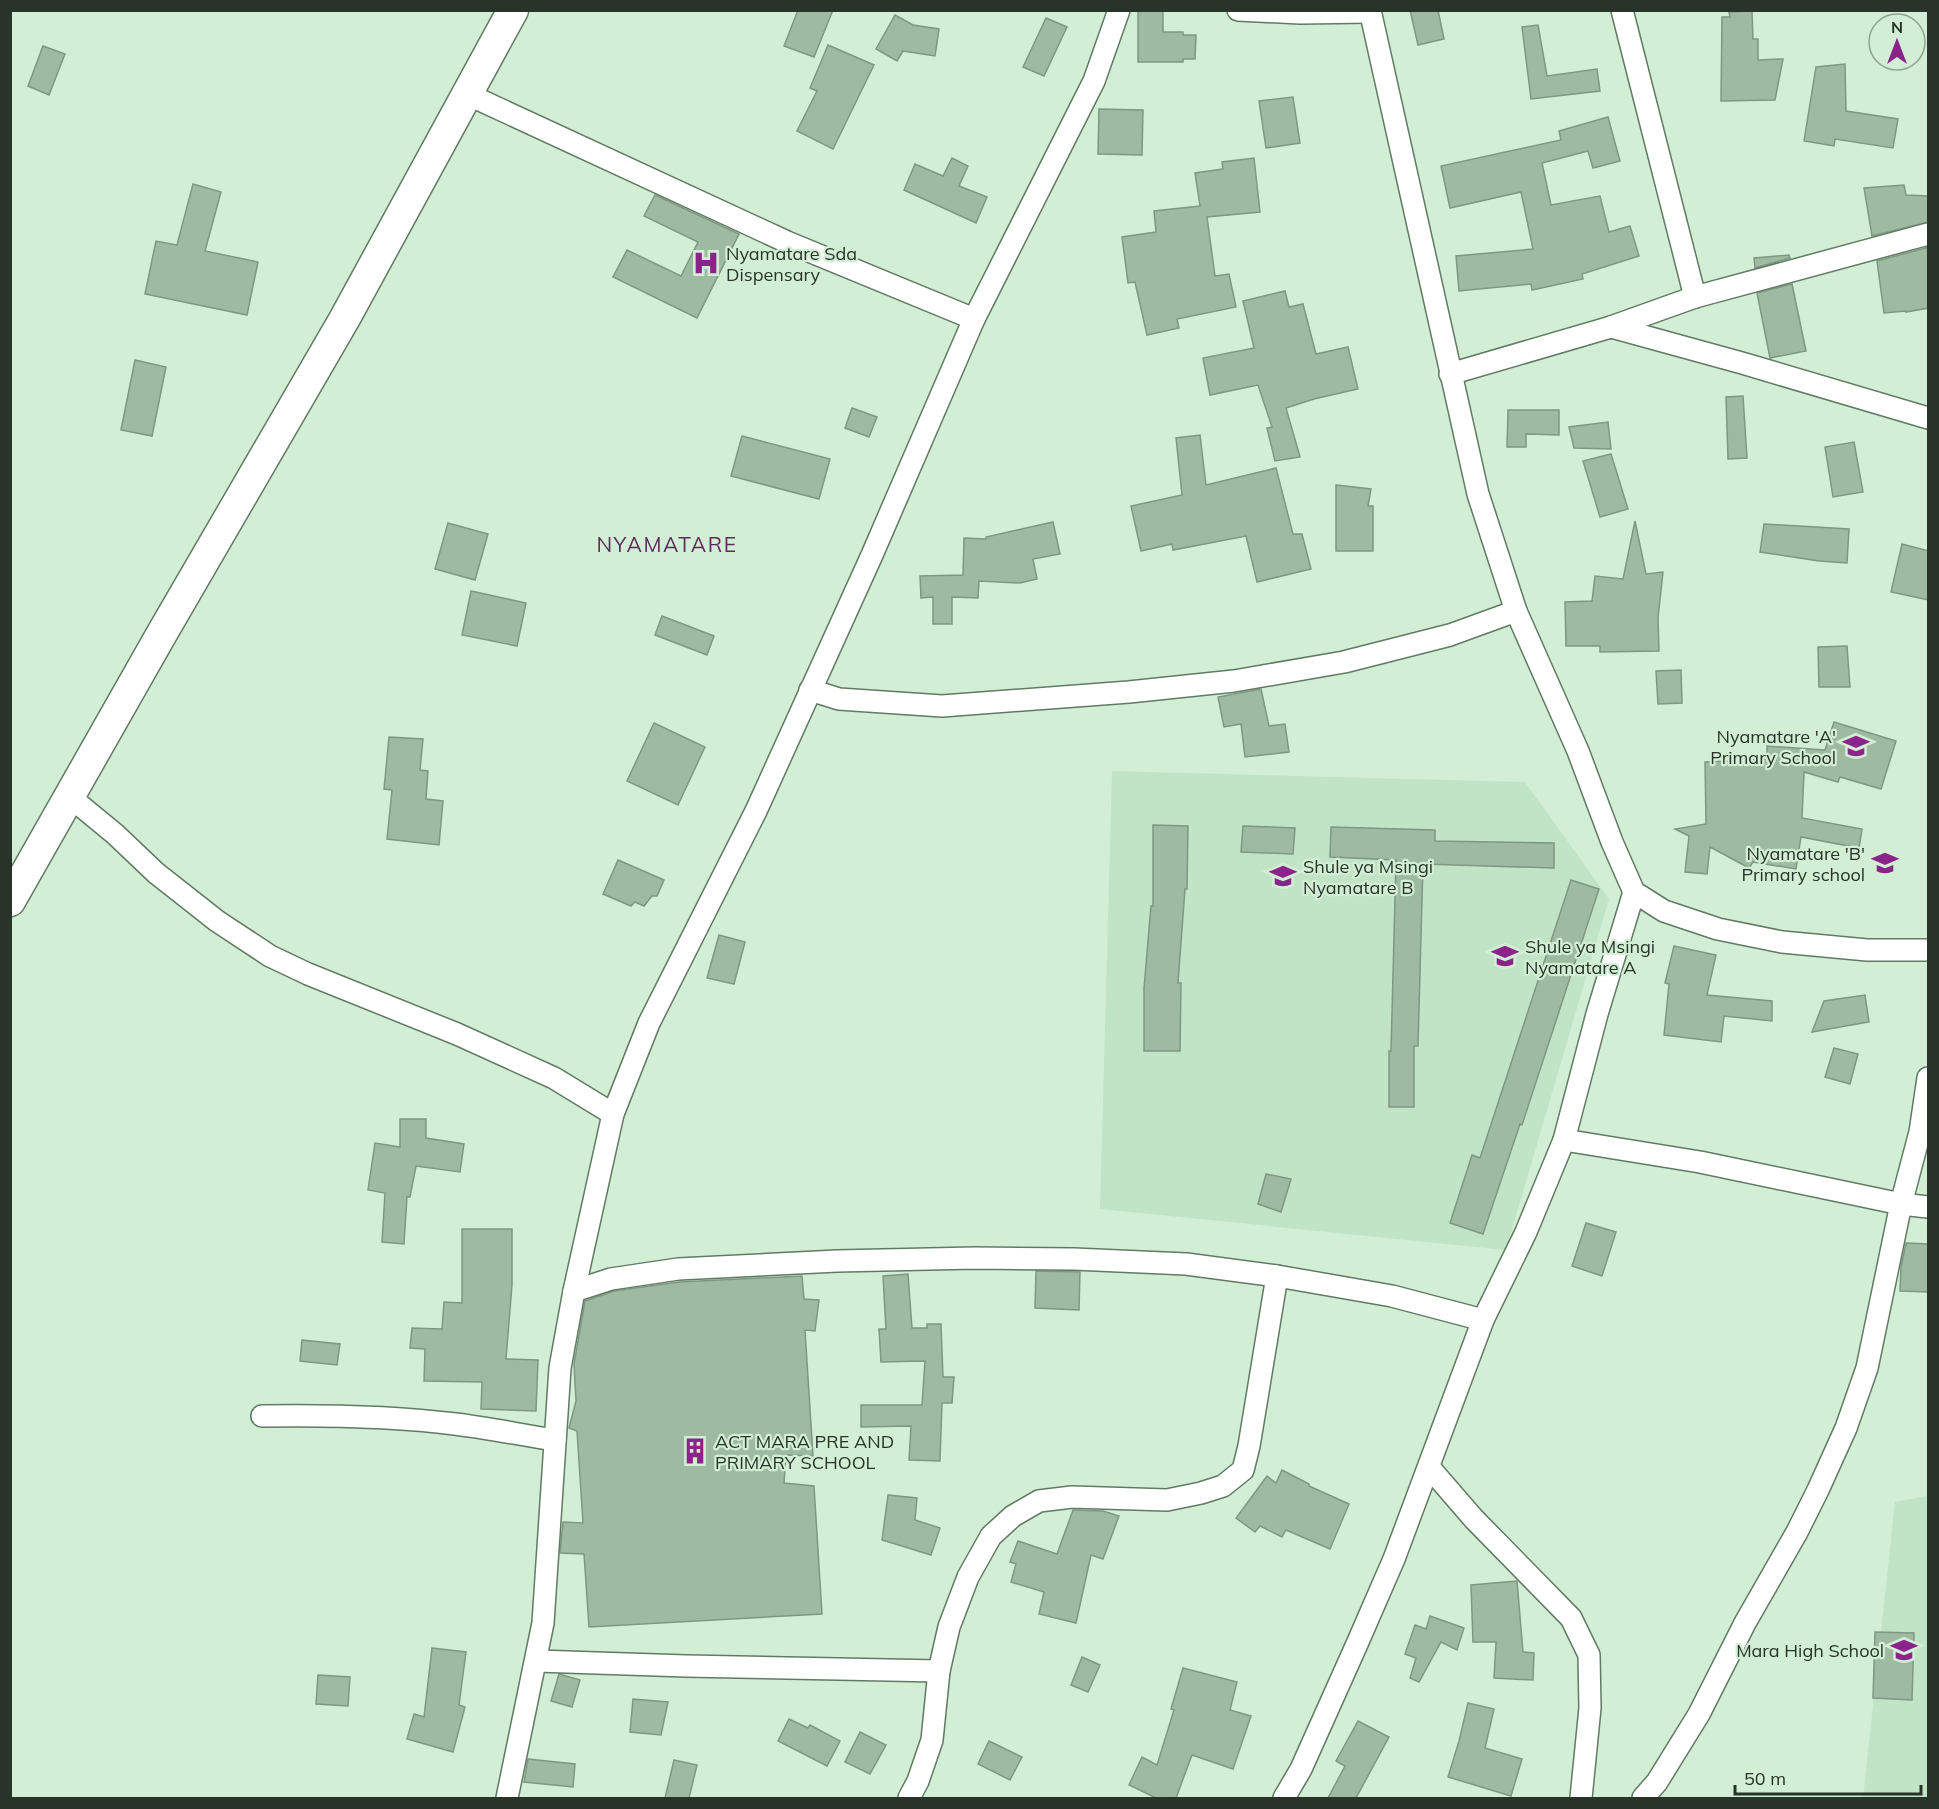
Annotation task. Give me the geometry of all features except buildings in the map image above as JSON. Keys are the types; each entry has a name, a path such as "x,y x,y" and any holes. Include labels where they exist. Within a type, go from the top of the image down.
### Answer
{"main road":[{"path":"12,896 345,318 513,10"}],"street":[{"path":"507,1798 543,1623 560,1368 574,1291 613,1114 649,1023 756,811 872,555 974,320 1094,81 1119,10"},
{"path":"1238,10 1300,13 1370,11 1478,494 1516,611 1578,751 1612,842 1634,892 1664,911 1718,929 1782,942 1867,950 1929,950"},
{"path":"1622,10 1695,297"},
{"path":"467,94 787,242 974,320"},
{"path":"1450,374 1611,327 1695,297 1929,234"},
{"path":"1611,327 1929,418"},
{"path":"810,690 839,699 942,706 1129,692 1222,682 1344,662 1450,635 1516,611"},
{"path":"70,797 115,834 156,873 217,921 270,956 326,982 458,1034 554,1078 613,1114"},
{"path":"1284,1798 1301,1769 1394,1559 1483,1320 1526,1232 1564,1140 1597,1014 1634,892"},
{"path":"1643,1798 1657,1782 1699,1714 1745,1623 1808,1511 1846,1428 1868,1368 1901,1204 1920,1132 1929,1078"},
{"path":"1564,1140 1700,1162 1901,1204 1929,1207"},
{"path":"574,1291 611,1279 678,1269 883,1260 975,1258 1086,1260 1186,1264 1277,1276 1392,1296 1483,1320"},
{"path":"909,1798 918,1781 932,1740 939,1671 949,1627 968,1577 991,1536 1012,1516 1039,1501 1072,1497 1167,1500 1223,1486 1243,1470 1277,1276"},
{"path":"262,1416 319,1415 386,1418 456,1424 555,1440"},
{"path":"1429,1467 1474,1519 1571,1618 1589,1655 1590,1708 1581,1798"},
{"path":"537,1661 698,1667 939,1671"}],"shaded area":[{"path":"1112,771 1525,782 1609,899 1506,1250 1100,1209"},
{"name":"Mara High School","path":"1928,1496 1928,1798 1863,1798 1895,1502"}],"place":[{"name":"Nyamatare Sda Dispensary","path":"706,263"},
{"name":"Nyamatare 'A' Primary School","path":"1856,746"},
{"name":"Nyamatare 'B' Primary school","path":"1885,863"},
{"name":"Shule ya Msingi Nyamatare B","path":"1283,876"},
{"name":"Shule ya Msingi Nyamatare A","path":"1505,956"},
{"name":"ACT MARA PRE AND PRIMARY SCHOOL","path":"695,1451"},
{"name":"Mara High School","path":"1904,1650"}],"district":[{"name":"NYAMATARE","path":"667,544"}]}
